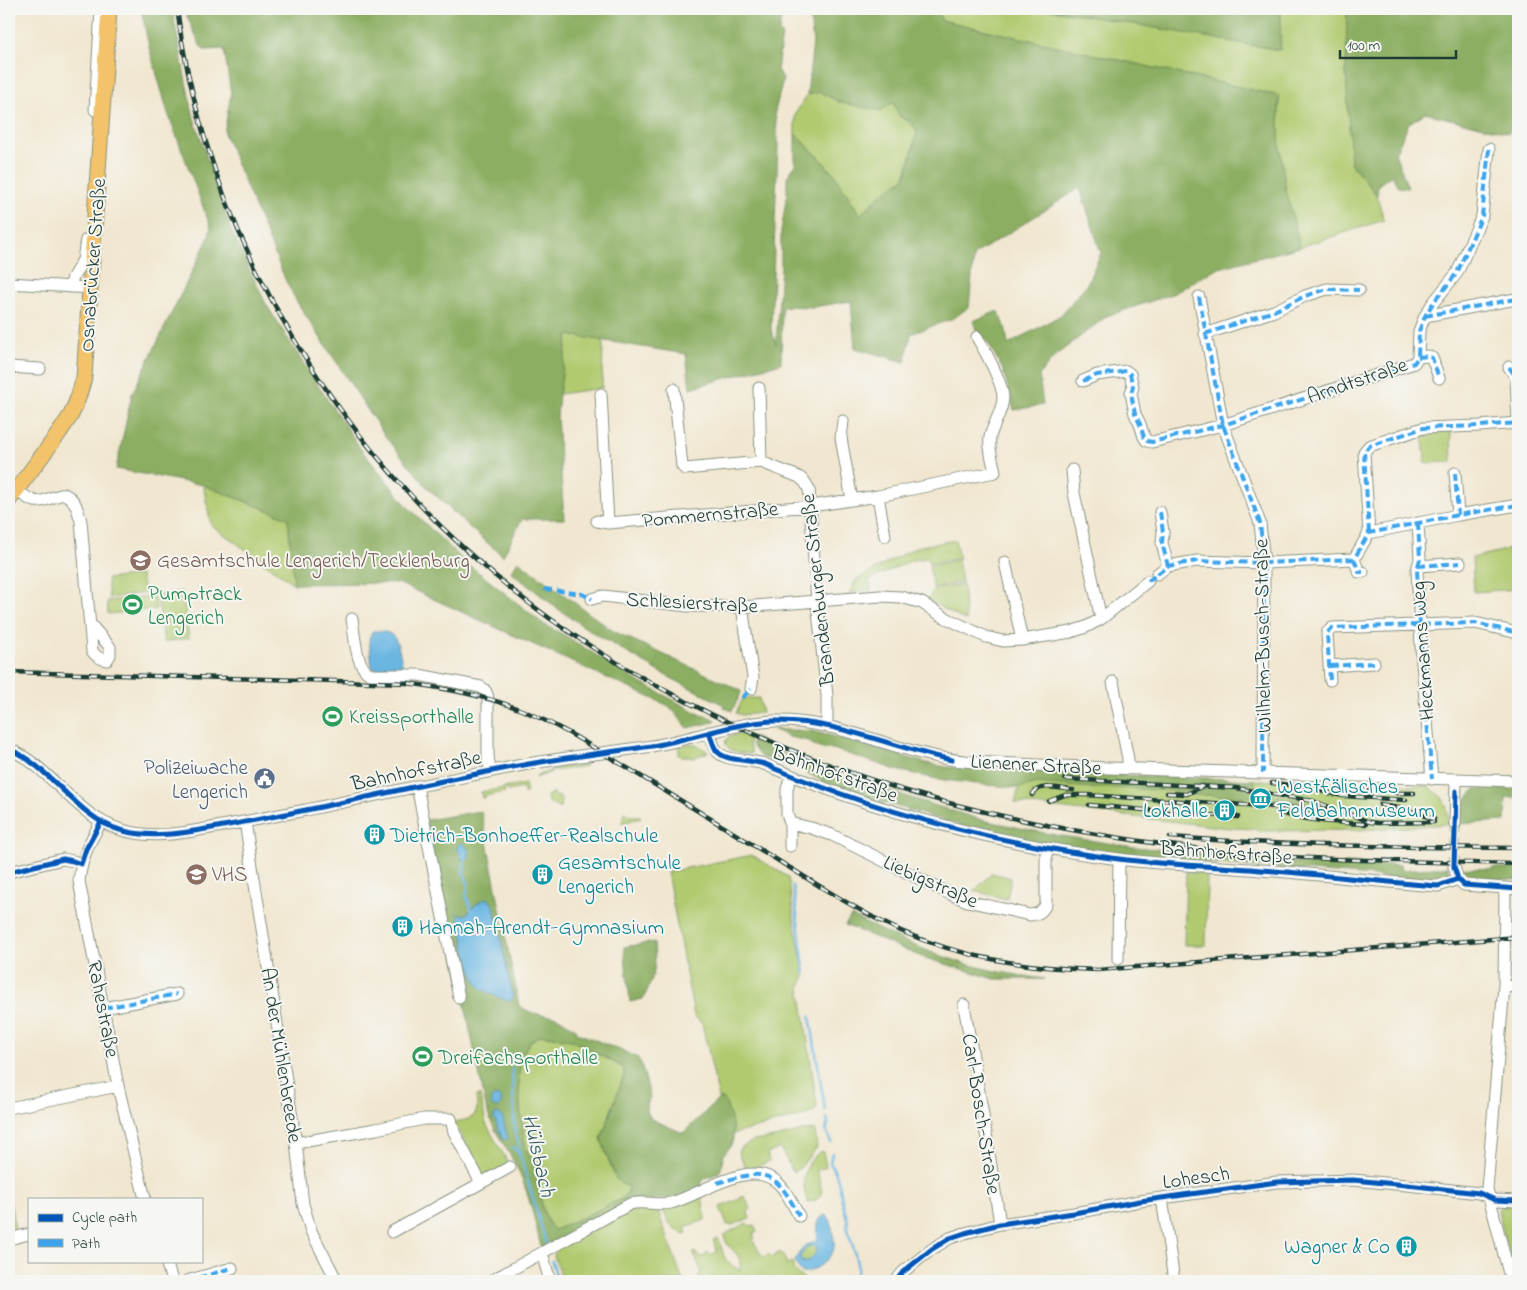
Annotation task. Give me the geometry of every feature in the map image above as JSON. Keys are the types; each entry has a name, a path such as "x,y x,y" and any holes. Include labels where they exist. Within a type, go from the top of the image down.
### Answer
{"main road":[{"name":"Osnabrücker Straße","path":"12,495 71,415 84,378 109,9"}],"street":[{"name":"Osnabrücker Straße","path":"70,287 73,277 84,260 86,252 101,9"},
{"name":"Arndtstraße","path":"1083,381 1097,375 1126,371 1130,374 1135,414 1144,437 1147,441 1152,442 1223,425 1414,363 1418,357 1419,331 1425,316 1457,273 1482,216 1489,149"},
{"path":"9,283 91,288"},
{"path":"1205,334 1274,312 1305,296 1326,289 1359,290"},
{"name":"Wilhelm-Busch-Straße","path":"1199,297 1223,425 1260,524 1264,563 1263,773"},
{"path":"1425,316 1516,299"},
{"name":"Pommernstraße","path":"601,394 603,522 811,506 852,500 994,472 990,437 1002,406 1003,395 988,357 977,337"},
{"path":"1418,357 1428,356 1432,358 1439,378"},
{"path":"9,367 40,368"},
{"path":"1363,572 1359,572 1354,559 1369,533 1364,452 1369,446 1423,428 1480,426 1518,422 1516,377 1510,367"},
{"path":"759,388 761,462"},
{"name":"Brandenburger Straße","path":"674,389 682,466 685,469 761,462 799,477 809,489 817,602 827,696 827,726"},
{"path":"842,422 841,438 852,500"},
{"path":"1072,470 1074,493 1101,619"},
{"path":"1455,473 1458,515"},
{"path":"12,495 41,502 64,494 71,497 76,504 81,521 91,625"},
{"path":"878,496 885,536"},
{"path":"1369,533 1518,505"},
{"path":"1160,512 1163,532 1162,543 1168,566"},
{"name":"Heckmanns Weg","path":"1418,523 1420,559 1417,570 1422,663 1432,779"},
{"name":"Schlesierstraße","path":"592,599 603,596 687,606 742,607 880,596 901,597 922,603 944,617 986,637 1003,641 1022,640 1071,632 1086,627 1101,619 1168,566 1196,562 1264,563 1354,559"},
{"path":"1006,562 1022,640"},
{"path":"1418,566 1460,563"},
{"path":"742,607 753,677 751,689"},
{"path":"352,619 359,662 366,673 372,675 419,675 485,689 488,698 488,756 490,771"},
{"path":"1330,680 1327,633 1332,628 1475,623 1518,633"},
{"path":"1330,666 1374,663"},
{"name":"Lienener Straße","path":"1113,682 1128,759 1128,768"},
{"name":"Lienener Straße","path":"709,732 743,724 792,721 827,726 929,755 964,761 1518,781"},
{"name":"Bahnhofstraße","path":"9,749 21,754 38,766 71,798 101,822 119,830 154,835 191,832 245,822 490,771 653,745 709,732 716,750 721,755 759,763 823,788 924,821 987,837 1119,859 1189,866 1258,870 1438,886 1458,879"},
{"path":"790,846 787,789 791,775"},
{"path":"1455,824 1456,780"},
{"path":"417,786 459,998"},
{"name":"Rahestraße","path":"101,822 86,849 81,864 79,881 118,1086 145,1198"},
{"name":"An der Mühlenbreede","path":"245,822 296,1143 303,1204 311,1231 337,1281"},
{"name":"Liebigstraße","path":"790,823 832,835 967,901 1030,915 1038,914 1046,904 1046,848"},
{"path":"9,872 63,859 73,860 81,864"},
{"path":"1118,959 1119,859"},
{"path":"1454,867 1458,879 1464,885 1518,889"},
{"path":"1505,888 1504,986 1487,1189 1511,1281"},
{"path":"1504,986 1518,988"},
{"path":"104,1008 177,994"},
{"name":"Carl-Bosch-Straße","path":"964,1005 1000,1224"},
{"path":"9,1108 118,1086"},
{"path":"296,1143 424,1119 450,1119 454,1132 481,1183"},
{"path":"392,1232 510,1167"},
{"path":"490,1281 630,1204 640,1202 669,1203 716,1183 737,1177 756,1174 769,1177 780,1185 799,1216"},
{"name":"Lohesch","path":"896,1281 903,1272 932,1249 950,1238 965,1233 1000,1224 1277,1182 1353,1180 1479,1194 1495,1200 1518,1201"},
{"path":"1162,1198 1174,1281"},
{"path":"9,1239 28,1234"},
{"path":"542,1254 550,1281"},
{"path":"166,1262 172,1281"},
{"path":"188,1281 232,1268"}],"green space":[{"path":"141,9 172,9 194,118 230,228 266,304 360,448 407,506 464,561 545,625 566,636 632,678 703,716 705,715 716,720 714,722 688,728 669,706 398,583 294,584 288,518 203,485 116,469 132,394 208,239 211,228 168,113 149,47"},
{"path":"186,9 781,9 779,32 782,35 777,70 783,79 775,112 778,146 771,329 776,344 781,267 781,232 787,194 787,177 795,165 795,134 833,172 860,215 886,190 904,179 917,130 910,122 900,117 893,102 881,111 842,103 820,92 807,95 813,42 809,9 938,9 941,20 1279,96 1279,138 1285,186 1300,247 1215,269 1175,293 1107,316 1056,355 1039,375 1043,405 1014,410 1003,370 989,344 977,332 973,321 998,311 1005,326 1008,345 1061,315 1087,284 1101,253 1080,188 974,255 969,307 954,318 911,334 905,362 855,348 851,301 813,307 782,306 781,363 690,388 686,354 568,335 557,417 564,519 522,519 503,556 427,487 385,436 297,302 286,281 224,133 231,94 224,49 204,50 201,47 186,14"},
{"path":"938,9 1049,9 1280,50 1281,9 1347,9 1346,70 1351,164 1377,196 1384,220 1300,247 1285,186 1279,138 1279,96 941,20"},
{"path":"1049,9 1281,9 1280,50"},
{"path":"1347,9 1518,9 1518,119 1512,121 1509,133 1425,113 1409,123 1395,153 1408,188 1398,187 1392,175 1378,185 1377,196 1351,164 1346,70"},
{"path":"820,92 842,103 893,102 900,117 910,122 917,130 904,179 886,190 860,215 833,172 795,134 795,114 807,95"},
{"path":"568,335 603,340 602,388 559,394"},
{"path":"1451,431 1452,462 1425,463 1423,432"},
{"path":"203,485 288,518 294,584 211,525"},
{"path":"955,540 959,558 929,564 927,558 913,560 869,580 871,590 849,593 856,580 916,547"},
{"path":"1518,547 1518,589 1474,592 1472,558"},
{"path":"958,560 962,582 933,588 929,566"},
{"path":"518,561 613,631 740,690 741,693 732,711 665,675 592,632 561,611 511,572"},
{"path":"141,575 144,593 109,598 107,579"},
{"path":"963,584 966,621 928,600 933,590"},
{"path":"182,591 189,638 164,642 157,595"},
{"name":"Pumptrack Lengerich","path":"155,596 156,609 108,614 107,601"},
{"path":"743,698 759,698 762,713 741,715 736,713"},
{"path":"773,729 812,731 946,767 1254,780 1256,792 1307,802 1319,808 1251,797 1194,795 1181,791 1093,788 1036,783 1019,788 937,779 896,770 833,749 820,748 809,741 789,737"},
{"path":"744,733 749,735 749,745 752,753 750,754 732,750 725,742 729,736"},
{"path":"752,736 778,750 853,780 982,820 1055,835 1134,847 1254,858 1265,861 1343,865 1344,863 1400,865 1401,870 1448,867 1448,876 1437,881 1119,856 990,834 838,789 794,766 761,757 752,745"},
{"path":"696,744 708,752 693,758 678,755 679,746"},
{"path":"585,763 586,766 554,771 536,778 536,776 560,767"},
{"path":"1023,772 1428,786 1442,798 1449,824 1359,830 1258,831 1257,829 1229,828 1015,803"},
{"path":"525,784 527,792 525,794 522,788 508,791 507,788 504,789 505,792 482,798 481,792"},
{"path":"1476,789 1518,789 1518,798 1506,798 1505,821 1459,824 1464,805"},
{"path":"554,792 555,797 559,796 561,800 560,809 548,802 547,796"},
{"path":"481,811 519,1006 532,1013 557,1017 576,1029 578,1033 637,1057 641,1063 650,1096 646,1109 651,1119 683,1133 719,1099 723,1099 731,1120 732,1143 723,1156 720,1171 703,1180 701,1187 677,1198 636,1201 541,1247 523,1182 514,1162 492,1125 487,1111 426,820","holes":["488,898 494,906 513,997 509,1001 507,1001 459,914 465,915 476,904","542,1035 572,1040 619,1065 623,1068 624,1072 601,1139 616,1179 627,1186 628,1191 622,1199 555,1230 544,1211 539,1193 536,1169 526,1148 519,1094 519,1079 524,1053 529,1043"]},
{"path":"624,812 630,816 640,816 641,818 622,823"},
{"path":"752,855 788,877 805,976 800,986 817,1106 814,1112 803,1116 733,1134 727,1107 723,1099 719,1099 702,1023 694,1016 667,872"},
{"path":"1460,868 1518,868 1518,880 1472,878 1463,873"},
{"path":"1186,872 1207,874 1206,945 1184,945"},
{"path":"992,873 1011,878 1007,899 974,891"},
{"path":"851,916 890,935 944,957 1000,972 1044,979 995,979 922,957 845,925"},
{"path":"1510,921 1518,921 1518,933 1510,934"},
{"path":"654,942 655,965 650,984 643,999 630,1002 624,947"},
{"path":"543,1035 572,1040 619,1065 623,1068 624,1072 601,1139 612,1170 620,1183 627,1186 628,1191 622,1199 555,1230 544,1211 539,1193 536,1169 526,1148 519,1093 519,1078 524,1052 531,1041"},
{"path":"480,1095 486,1124 509,1164 484,1178 454,1122 466,1120 474,1116 477,1108 476,1096"},
{"path":"815,1130 817,1148 800,1168 793,1172 780,1148 767,1154 770,1161 747,1171 738,1152 740,1148 753,1141"},
{"path":"823,1151 826,1167 817,1170 822,1191 817,1199 808,1202 804,1188 807,1166 816,1155"},
{"path":"9,1196 15,1228 9,1229"},
{"path":"702,1196 705,1220 685,1227 687,1233 683,1234 670,1225 661,1206"},
{"path":"744,1196 751,1208 748,1212 750,1219 727,1225 720,1207"},
{"path":"1518,1204 1518,1281 1515,1281 1498,1210 1501,1206"},
{"path":"633,1206 657,1208 683,1281 563,1281 554,1256 556,1250"},
{"path":"747,1223 750,1226 754,1225 757,1232 753,1234 755,1238 752,1239 763,1257 769,1254 772,1257 780,1252 786,1264 793,1262 795,1271 805,1279 801,1281 757,1281 747,1275 744,1277 744,1281 697,1281 701,1270 693,1253 695,1252 698,1256 702,1257 707,1252 715,1253 717,1250 713,1240 718,1238 725,1259 740,1271 739,1259 726,1242 724,1236"},
{"path":"813,1245 817,1248 816,1253 807,1262 802,1262 800,1257 802,1253"}],"water":[{"path":"373,631 385,632 395,639 399,648 403,670 375,670 372,668 369,638"},
{"path":"460,843 463,843 469,851 467,860 462,860 457,849"},
{"path":"488,898 494,906 513,998 510,1001 482,989 477,984 470,965 458,914 465,915 478,903"},
{"path":"496,1096 502,1102 496,1108 490,1102"},
{"path":"497,1113 502,1116 508,1139 506,1140 502,1138 494,1118 494,1115"},
{"path":"825,1215 830,1220 834,1238 833,1252 821,1265 811,1271 802,1273 795,1260 803,1248 809,1243 817,1241 818,1223","holes":["813,1245 817,1248 816,1253 807,1262 802,1262 800,1257 805,1250"]}],"waterway":[{"name":"Hülsbach","path":"465,860 463,872 469,885 466,895 472,911"},
{"path":"793,886 805,975"},
{"path":"810,1016 825,1110"},
{"name":"Hülsbach","path":"512,1069 515,1133 547,1246"},
{"path":"827,1118 826,1130 831,1142"},
{"name":"Hülsbach","path":"512,1147 520,1154"},
{"path":"832,1153 830,1163 836,1173 848,1222 847,1230 858,1268 854,1278 839,1281"},
{"name":"Hülsbach","path":"552,1261 558,1281"}],"tunnel":[{"path":"1454,867 1455,824"}],"railway":[{"path":"177,9 193,95 218,179 252,260 293,338 342,411 397,480 458,543 525,600 629,670 744,730 804,755 864,777 985,812 1060,828 1137,841 1252,854 1347,860 1518,864"},
{"path":"9,672 407,683 485,698 527,712 571,734 826,890 886,924 949,949 998,960 1047,967 1098,970 1518,937"},
{"path":"1065,779 1236,788 1313,801 1330,807"},
{"path":"1272,783 1292,785"},
{"path":"1293,785 1343,796 1406,800"},
{"path":"1167,793 1187,794 1203,786"},
{"path":"1032,795 1035,791 1045,787 1073,790"},
{"path":"1361,790 1367,790"},
{"path":"1396,793 1414,793"},
{"path":"1049,801 1065,795 1086,795 1325,810 1349,814 1378,823 1434,822"},
{"path":"1089,805 1199,815"},
{"path":"1380,805 1405,809 1434,819"},
{"path":"1277,812 1332,822 1366,824"},
{"path":"1193,814 1238,817"},
{"path":"1170,837 1300,844 1518,848"}],"marked path":[{"path":"1083,381 1097,375 1126,371 1130,374 1135,414 1144,437 1147,441 1152,442 1223,425 1414,363 1418,357 1419,331 1425,316 1457,273 1482,216 1489,149"},
{"path":"1205,334 1274,311 1305,296 1327,289 1359,290"},
{"path":"1199,297 1223,425 1260,523 1264,563 1263,773"},
{"path":"1425,316 1516,299"},
{"path":"1418,357 1428,356 1432,358 1439,378"},
{"path":"1509,367 1516,377 1518,422"},
{"path":"1369,533 1364,452 1369,446 1423,428 1518,423"},
{"path":"1455,473 1458,515"},
{"path":"1148,581 1168,566 1197,561 1264,563 1354,559 1369,533 1518,505"},
{"path":"1160,512 1163,532 1162,543 1168,566"},
{"path":"1418,523 1420,559 1417,570 1422,663 1432,779"},
{"path":"1354,559 1359,572 1363,572"},
{"path":"1418,566 1460,563"},
{"path":"544,589 582,594 592,599"},
{"path":"1330,680 1327,633 1332,628 1475,623 1518,633"},
{"path":"1330,666 1374,663"},
{"path":"742,698 751,689"},
{"path":"104,1008 177,994"},
{"path":"717,1183 747,1176 758,1175 767,1177 775,1181 783,1189 799,1216"},
{"path":"187,1281 232,1268"}],"cycle path":[{"path":"9,749 38,767 77,803 104,824 133,833 159,835 184,833 256,820 529,764 652,746 758,722 796,722 841,729 952,760"},
{"path":"709,732 719,754 729,758 765,764 815,785 900,813 986,836 1030,845 1137,861 1438,886 1458,879"},
{"path":"1456,791 1454,867 1458,879 1464,885 1518,889"},
{"path":"9,872 63,859 81,864 86,849 101,822"},
{"path":"896,1281 903,1272 932,1249 950,1238 965,1233 1000,1224 1140,1201 1277,1182 1353,1180 1479,1193 1495,1200 1518,1201"}],"place":[{"name":"Gesamtschule Lengerich/Tecklenburg","path":"141,560"},
{"name":"Pumptrack Lengerich","path":"132,605"},
{"name":"Kreissporthalle","path":"333,716"},
{"name":"Polizeiwache Lengerich","path":"264,779"},
{"name":"Westfälisches Feldbahnmuseum","path":"1261,798"},
{"name":"Lokhalle","path":"1224,810"},
{"name":"Dietrich-Bonhoeffer-Realschule","path":"374,835"},
{"name":"VHS","path":"196,874"},
{"name":"Gesamtschule Lengerich","path":"542,874"},
{"name":"Hannah-Arendt-Gymnasium","path":"403,927"},
{"name":"Dreifachsporthalle","path":"422,1057"},
{"name":"Wagner & Co","path":"1406,1246"}]}
